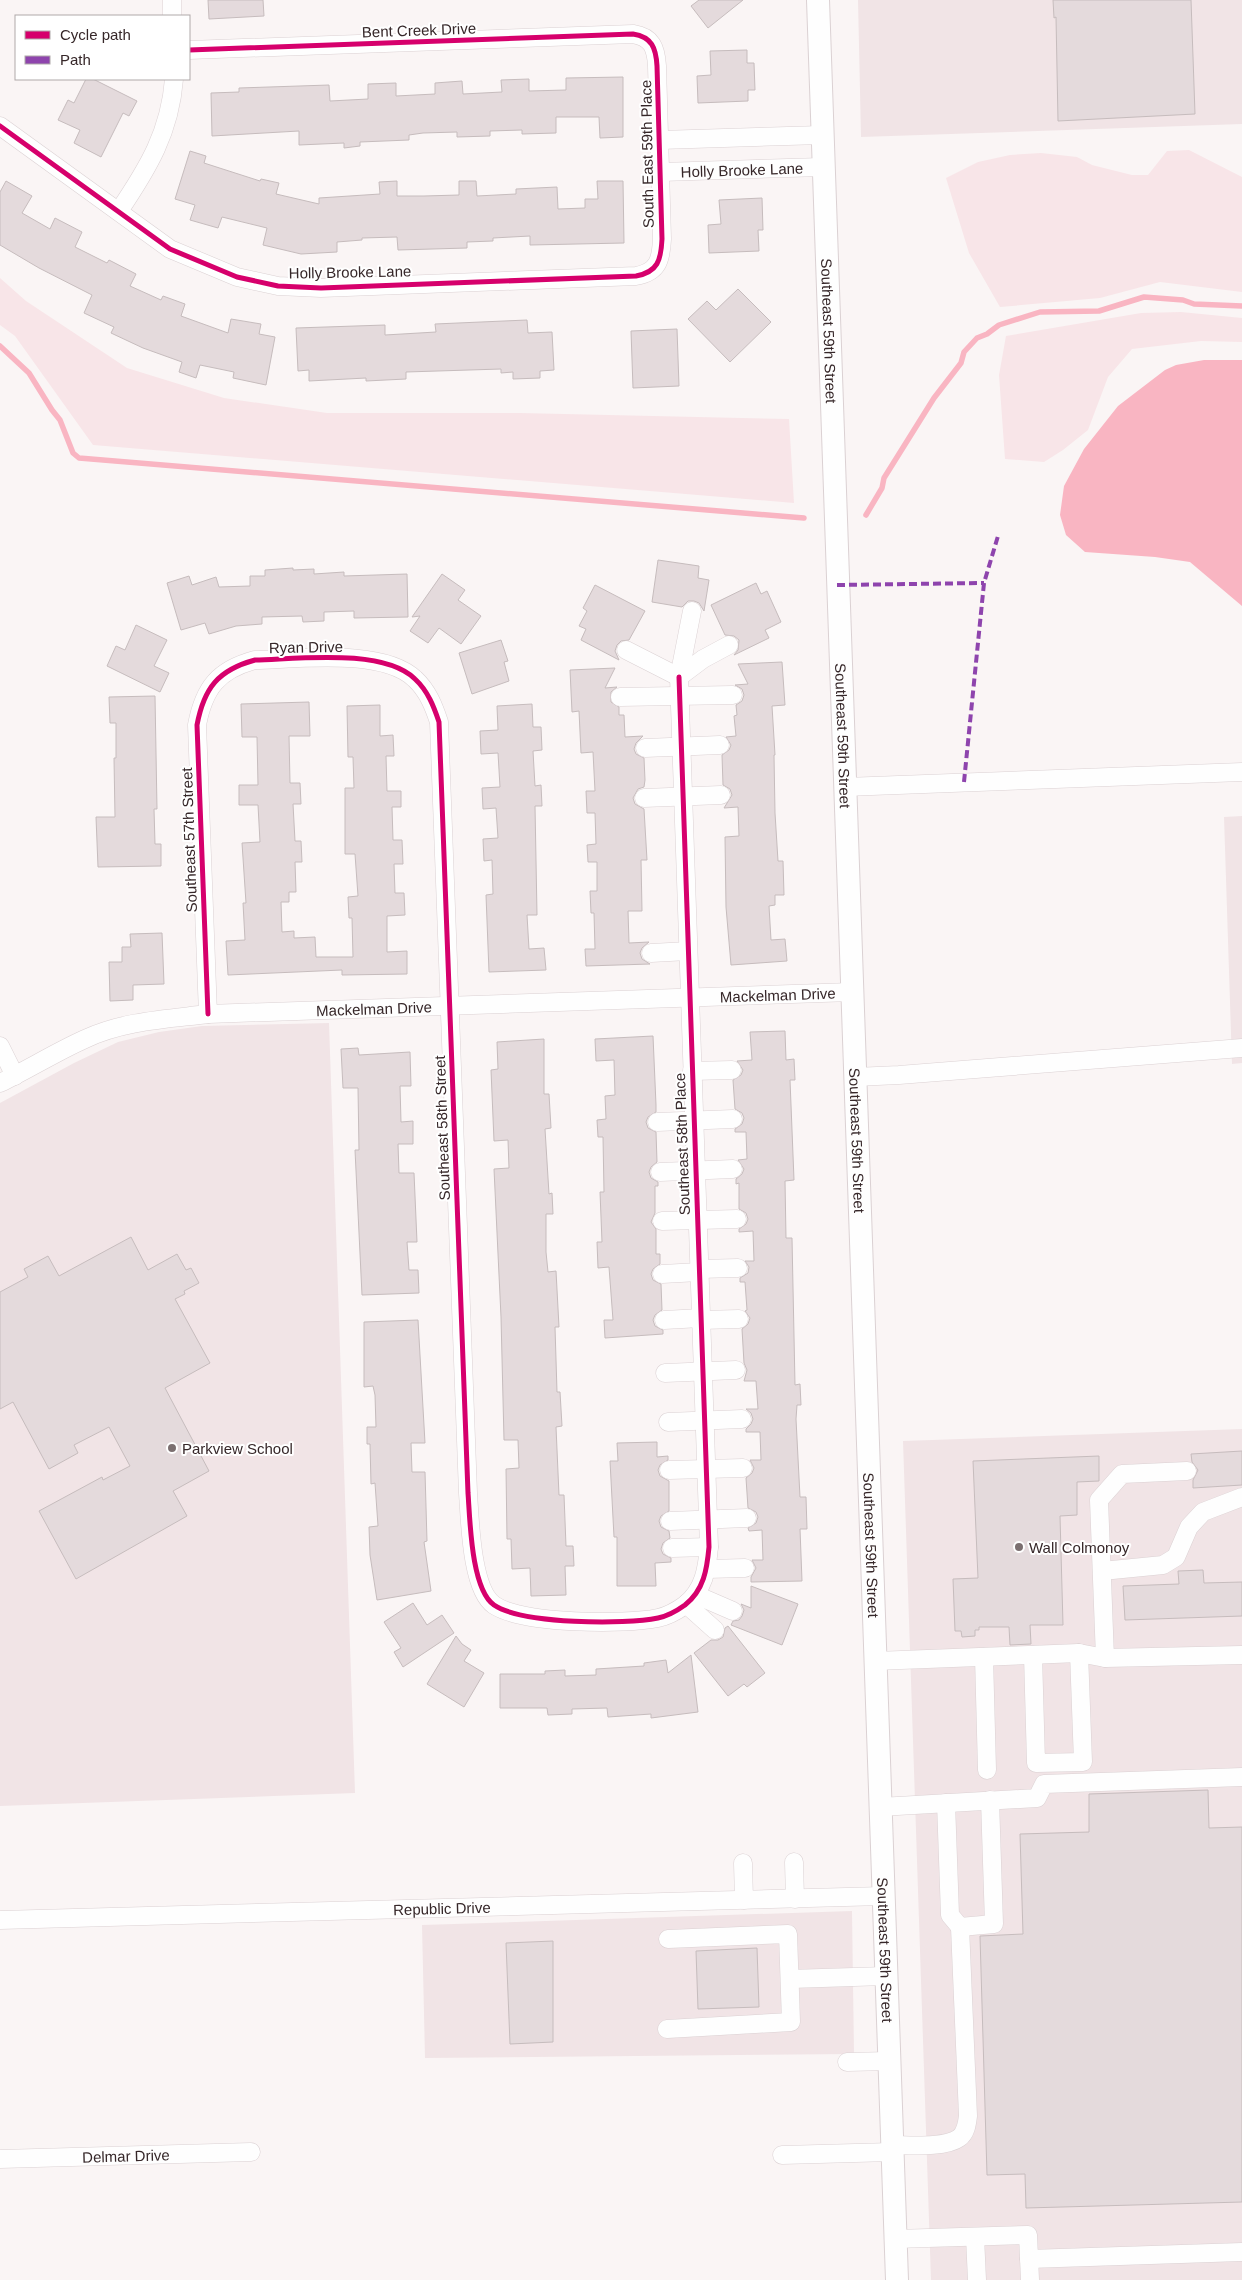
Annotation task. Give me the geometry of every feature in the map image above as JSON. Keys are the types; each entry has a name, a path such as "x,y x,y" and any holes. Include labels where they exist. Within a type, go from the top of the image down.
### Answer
{"main road":[{"name":"Southeast 59th Street","path":"818,0 822,167 896,2280"}],"street":[{"path":"172,0 172,15"},
{"name":"Bent Creek Drive","path":"190,50 633,34 650,40"},
{"name":"South East 59th Place","path":"650,40 656,54 661,172 661,244 659,260 654,268"},
{"path":"119,211 141,179 159,146 167,122 174,80"},
{"name":"Holly Brooke Lane","path":"0,126 178,253 237,277 278,286 321,288 636,276 647,274 654,268"},
{"path":"660,140 822,135"},
{"name":"Holly Brooke Lane","path":"661,172 822,167"},
{"name":"Southeast 58th Place","path":"691,1599 706,1569 709,1547 679,677 692,611"},
{"path":"626,650 679,677 703,659 729,645"},
{"name":"Ryan Drive","path":"222,674 240,664 255,660 366,658 392,666"},
{"name":"Southeast 58th Street","path":"392,666 415,678 432,701 439,722 468,1493 472,1548 480,1584 493,1604 542,1620 631,1621 660,1618 691,1599"},
{"name":"Southeast 57th Street","path":"208,1014 197,725 201,703 210,688 222,674"},
{"path":"620,698 733,694"},
{"path":"644,748 720,745"},
{"path":"845,787 1242,772"},
{"path":"644,798 721,795"},
{"path":"651,953 688,951"},
{"name":"Mackelman Drive","path":"7,1080 86,1038 117,1028 154,1020 208,1014 690,996 852,992"},
{"path":"0,1046 7,1080"},
{"path":"855,1077 1242,1048"},
{"path":"692,1071 732,1070"},
{"path":"657,1122 733,1119"},
{"path":"660,1172 733,1169"},
{"path":"662,1221 737,1218"},
{"path":"662,1274 738,1268"},
{"path":"664,1320 739,1319"},
{"path":"665,1373 736,1370"},
{"path":"668,1422 742,1419"},
{"path":"669,1470 743,1468"},
{"path":"1105,1658 1099,1500 1122,1474 1187,1471"},
{"path":"1102,1571 1163,1565 1176,1557 1189,1526 1203,1512 1242,1497"},
{"path":"670,1521 746,1518"},
{"path":"672,1548 709,1547"},
{"path":"706,1569 745,1568"},
{"path":"691,1599 733,1611"},
{"path":"691,1599 715,1630"},
{"path":"875,1661 1079,1653 1105,1658 1242,1655"},
{"path":"1033,1655 1036,1763 1083,1762 1079,1653"},
{"path":"984,1657 987,1770"},
{"path":"880,1806 1037,1798 1044,1784 1242,1777"},
{"path":"960,1927 994,1924 990,1800"},
{"path":"782,2155 947,2143 960,2137 966,2128 968,2116 960,1927 950,1915 946,1803"},
{"path":"794,1862 795,1899"},
{"path":"744,1863 744,1900"},
{"name":"Republic Drive","path":"0,1920 884,1896"},
{"path":"667,2029 791,2022 788,1934 668,1939"},
{"path":"790,1979 886,1976"},
{"path":"847,2062 889,2061"},
{"name":"Delmar Drive","path":"0,2159 251,2152"},
{"path":"895,2239 1028,2235 1030,2280"},
{"path":"975,2236 977,2280"},
{"path":"1030,2259 1242,2252"}],"shaded area":[{"path":"858,0 1242,0 1242,124 861,137"},
{"path":"1189,150 1242,177 1242,292 1160,282 1100,298 1000,307 969,253 946,178 978,162 1010,155 1041,153 1077,157 1092,165 1132,175 1148,175 1167,151"},
{"path":"0,278 26,301 127,368 224,398 327,413 520,413 789,419 794,503 93,445 15,336 0,325"},
{"path":"1181,312 1242,318 1242,342 1201,341 1132,349 1108,377 1088,430 1044,462 1005,459 999,375 1006,336 1141,313"},
{"path":"1204,360 1242,360 1242,606 1190,562 1155,557 1085,552 1066,535 1060,515 1064,486 1084,449 1118,406 1165,370 1176,365"},
{"path":"1242,816 1242,1063 1232,1064 1224,817"},
{"name":"Parkview School","path":"329,1023 355,1793 0,1806 0,1103 74,1063 118,1042 159,1032 202,1026"},
{"path":"1242,1429 1242,2280 931,2280 903,1441"},
{"path":"852,1911 854,2054 425,2058 422,1925"}],"building":[{"path":"208,0 263,0 264,16 209,19"},
{"path":"699,0 743,0 708,28 691,6"},
{"path":"1053,0 1191,0 1195,114 1058,121 1056,17 1054,18"},
{"path":"747,50 747,63 754,63 755,90 748,90 748,101 698,103 697,76 711,75 710,51"},
{"path":"623,77 623,137 600,138 599,117 556,117 556,133 522,134 522,130 490,131 490,136 457,137 457,132 423,133 409,135 409,140 360,142 360,146 344,148 344,143 299,145 299,131 212,136 211,93 239,92 239,88 329,85 330,101 368,99 368,84 396,83 396,96 435,94 435,83 462,81 463,94 502,92 501,80 529,79 529,91 566,90 566,78"},
{"path":"86,80 95,80 137,101 129,116 123,113 101,157 74,143 80,130 58,120 68,100 74,103"},
{"path":"190,151 206,156 204,163 260,181 261,179 279,183 276,194 319,204 319,198 380,194 379,182 397,181 397,196 424,196 459,195 459,181 476,181 477,196 516,194 516,189 557,187 558,209 585,208 585,199 598,199 597,181 623,181 624,243 530,245 530,236 493,238 493,241 467,242 467,248 398,250 397,237 362,238 362,240 337,242 337,252 301,254 263,245 267,228 222,217 218,228 190,220 195,205 175,199"},
{"path":"6,181 32,196 22,213 50,229 55,218 82,232 75,247 107,263 109,260 136,274 130,286 161,300 163,296 185,304 181,316 228,333 231,319 261,324 259,334 275,337 266,385 233,378 234,372 200,365 196,378 179,372 182,362 143,348 111,333 114,327 84,313 92,295 39,268 0,245 0,192"},
{"path":"762,198 763,230 758,230 759,251 709,253 708,225 721,224 719,200"},
{"path":"738,289 771,322 730,362 688,319 707,301 716,310"},
{"path":"527,320 528,333 552,332 554,370 540,371 540,378 513,379 513,372 501,373 501,369 406,372 406,379 366,381 366,378 309,381 309,370 298,371 296,328 385,325 385,335 436,332 435,324"},
{"path":"677,329 679,386 633,388 631,331"},
{"path":"658,560 699,566 698,578 709,580 704,611 699,603 694,601 688,601 682,607 652,602"},
{"path":"293,568 293,570 314,569 314,574 344,572 344,576 407,574 408,617 354,618 354,611 324,612 324,621 303,622 302,616 262,617 262,624 236,626 209,634 205,623 181,630 167,583 189,576 192,585 216,577 219,587 250,586 250,576 265,576 265,570"},
{"path":"442,574 465,590 458,600 481,616 461,644 439,628 428,643 410,631 420,616 412,617"},
{"path":"756,583 761,594 767,591 781,622 765,630 769,638 734,655 738,650 739,640 734,636 725,635 711,605"},
{"path":"595,585 645,611 629,640 621,641 617,645 615,651 619,660 581,640 586,629 579,626 587,611 583,608"},
{"path":"136,625 167,640 154,666 169,673 160,692 107,666 116,646 125,650"},
{"path":"501,640 508,661 504,662 509,681 472,694 459,653"},
{"path":"782,662 785,705 772,706 778,861 783,861 784,895 775,895 775,905 769,906 771,940 785,939 787,961 731,965 726,907 725,837 739,836 738,807 724,808 732,795 730,789 723,785 722,755 729,750 731,745 726,737 736,736 734,716 737,715 736,705 742,701 744,695 742,689 735,685 748,684 738,664"},
{"path":"615,668 605,688 617,687 611,692 611,702 619,707 619,715 624,715 625,737 643,736 636,743 634,749 636,754 644,758 644,787 638,789 633,798 635,804 644,809 647,860 641,860 642,911 628,911 629,943 649,942 642,948 640,953 642,959 650,964 586,966 585,949 595,949 594,913 591,913 590,891 597,891 597,862 588,862 587,845 596,844 595,813 587,813 586,791 595,791 593,752 581,753 579,711 572,712 570,670"},
{"path":"155,696 157,809 154,809 155,844 161,844 161,866 98,867 96,817 115,817 114,758 116,758 116,723 110,723 109,697"},
{"path":"309,702 310,736 289,736 290,783 300,783 301,804 293,804 295,841 301,841 302,862 295,862 296,892 289,892 289,902 281,902 282,932 294,931 294,938 315,937 316,957 353,957 352,918 349,918 348,897 358,896 355,854 345,854 345,788 354,788 353,757 348,757 347,706 380,705 380,736 393,735 394,756 386,756 387,791 401,791 401,807 392,807 393,840 402,840 403,864 394,864 395,893 404,893 405,915 387,916 387,952 407,951 407,974 342,975 342,970 228,975 226,941 245,940 243,903 246,903 242,843 260,842 258,805 239,805 239,785 258,785 257,737 242,737 241,704"},
{"path":"532,704 533,727 541,727 542,750 533,751 535,786 541,785 542,806 535,806 537,915 527,915 529,949 544,948 546,970 489,972 486,895 493,894 492,860 484,861 483,839 498,838 496,808 483,809 482,788 500,787 498,753 481,754 480,731 498,730 497,706"},
{"path":"162,933 164,984 133,985 133,1000 110,1001 109,962 122,962 122,947 131,947 130,934"},
{"path":"785,1031 786,1060 794,1059 795,1080 790,1080 794,1180 785,1181 786,1238 792,1238 795,1385 800,1384 801,1405 797,1405 796,1419 800,1497 806,1497 807,1529 800,1529 802,1581 751,1582 751,1577 756,1568 752,1560 763,1560 762,1530 749,1531 748,1528 756,1523 758,1517 756,1512 748,1508 746,1478 752,1473 754,1468 750,1460 761,1460 760,1432 746,1432 753,1419 751,1413 746,1409 758,1409 756,1381 744,1381 747,1370 744,1363 742,1329 748,1324 750,1318 745,1311 747,1310 745,1282 740,1282 740,1278 748,1273 749,1267 745,1261 754,1261 753,1231 739,1232 739,1229 746,1224 748,1219 746,1213 739,1209 739,1183 736,1184 736,1179 742,1174 744,1169 738,1160 747,1159 746,1132 735,1132 735,1129 742,1124 744,1118 742,1113 735,1109 733,1080 741,1075 743,1070 737,1061 752,1060 750,1032"},
{"path":"653,1036 656,1112 648,1117 646,1122 648,1128 656,1132 657,1162 651,1167 649,1172 651,1178 658,1182 658,1186 655,1186 655,1213 651,1222 656,1229 656,1254 660,1254 660,1264 653,1269 651,1274 653,1280 661,1284 662,1310 655,1315 653,1320 655,1326 663,1330 663,1334 605,1338 604,1320 613,1320 609,1267 598,1268 597,1242 602,1242 600,1192 604,1192 603,1137 598,1137 597,1120 606,1119 605,1096 615,1095 614,1060 596,1061 595,1039"},
{"path":"544,1039 544,1094 549,1094 551,1128 545,1129 549,1194 552,1193 553,1214 546,1214 546,1252 548,1272 556,1271 559,1327 555,1327 557,1392 560,1392 562,1426 556,1427 559,1495 564,1495 566,1546 573,1546 574,1566 565,1566 566,1595 531,1596 530,1568 512,1569 511,1539 507,1539 506,1469 519,1468 518,1440 504,1440 501,1317 494,1169 509,1168 508,1140 494,1141 491,1070 498,1069 497,1042"},
{"path":"358,1048 359,1055 410,1052 411,1086 400,1086 401,1122 413,1121 413,1144 398,1144 399,1173 414,1173 417,1242 407,1242 409,1270 418,1270 419,1293 362,1295 355,1150 359,1150 358,1088 343,1088 341,1049"},
{"path":"131,1237 148,1270 177,1254 186,1270 191,1268 199,1283 184,1291 185,1294 175,1299 210,1363 165,1388 209,1471 173,1491 187,1516 76,1579 39,1511 102,1477 103,1480 130,1466 109,1427 74,1445 78,1453 49,1469 13,1402 0,1409 0,1292 28,1277 24,1269 48,1256 59,1276"},
{"path":"418,1320 425,1443 411,1443 412,1472 425,1472 427,1541 424,1542 431,1591 377,1600 370,1555 369,1527 378,1526 375,1483 371,1484 370,1444 367,1444 367,1427 376,1427 375,1395 373,1386 364,1387 364,1322"},
{"path":"657,1442 657,1457 668,1456 668,1460 660,1465 658,1470 660,1476 669,1481 669,1511 661,1516 659,1521 661,1527 669,1531 670,1538 663,1543 661,1549 663,1554 671,1558 671,1562 655,1563 656,1586 617,1586 617,1537 614,1537 610,1461 618,1461 617,1443"},
{"path":"1242,1451 1242,1485 1193,1488 1193,1480 1198,1470 1192,1462 1191,1454"},
{"name":"Wall Colmonoy","path":"1099,1456 1099,1481 1077,1482 1077,1515 1060,1516 1063,1625 1030,1625 1031,1644 1010,1645 1009,1627 979,1627 979,1630 975,1630 975,1636 962,1637 961,1631 955,1631 953,1579 978,1578 973,1461"},
{"path":"1203,1570 1204,1583 1242,1582 1242,1616 1125,1620 1123,1586 1179,1584 1178,1571"},
{"path":"751,1586 798,1604 782,1645 731,1625 733,1621 739,1620 742,1616 744,1610 741,1604 751,1608"},
{"path":"413,1603 427,1625 442,1615 454,1633 403,1667 394,1652 401,1648 384,1622"},
{"path":"728,1626 765,1673 747,1687 744,1684 728,1696 694,1653 711,1640 718,1640 723,1637 725,1628"},
{"path":"456,1636 462,1644 471,1650 464,1661 484,1673 464,1707 427,1684"},
{"path":"691,1655 698,1712 651,1718 651,1714 608,1717 607,1708 572,1709 572,1714 548,1715 547,1708 500,1708 500,1674 545,1674 545,1671 565,1670 565,1676 596,1675 596,1669 644,1666 644,1663 666,1660 668,1673"},
{"path":"1208,1790 1209,1828 1242,1827 1242,2202 1026,2208 1025,2174 987,2175 980,1936 1023,1934 1020,1834 1089,1832 1089,1794"},
{"path":"553,1941 553,2042 510,2044 506,1943"},
{"path":"757,1948 759,2007 698,2009 696,1951"}],"waterway":[{"path":"866,515 882,488 884,478 934,398 961,363 964,352 977,338 987,334 999,325 1040,312 1099,311 1144,297 1183,300 1194,304 1242,306"},
{"path":"0,346 29,373 60,420 73,453 79,458 804,518"}],"marked path":[{"path":"964,782 984,583 998,536"},
{"path":"837,585 984,583"}],"cycle path":[{"path":"0,126 170,249 237,277 278,286 321,288 636,276 649,271 657,264 661,253 662,239 657,66 656,54 652,44 639,35 190,50"},
{"path":"208,1014 197,725 209,691 222,675 231,669 255,660 316,657 362,659 401,669 415,679 424,689 433,705 439,722 468,1493 471,1536 476,1569 486,1597 494,1605 527,1616 574,1621 622,1622 658,1618 676,1611 685,1605 696,1593 703,1579 709,1547 679,677"}],"place":[{"name":"Parkview School","path":"172,1448"},
{"name":"Wall Colmonoy","path":"1019,1547"}]}
